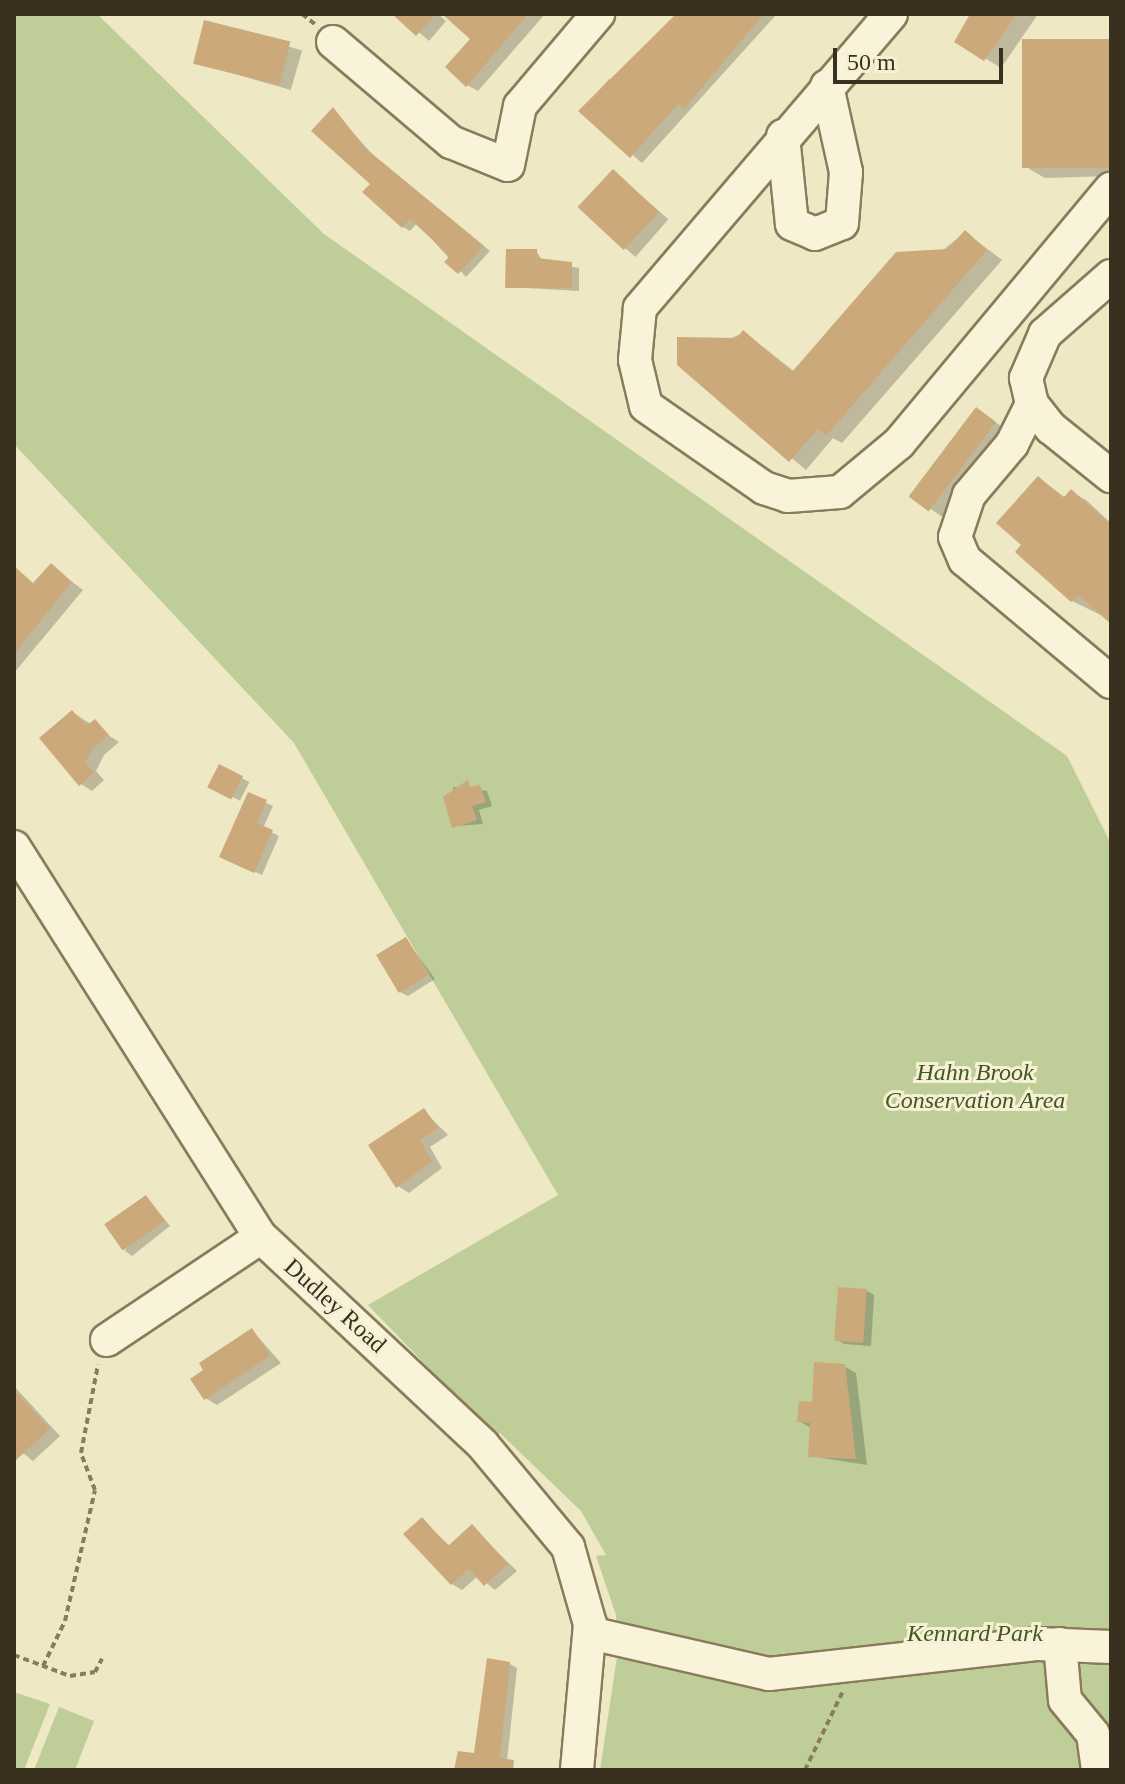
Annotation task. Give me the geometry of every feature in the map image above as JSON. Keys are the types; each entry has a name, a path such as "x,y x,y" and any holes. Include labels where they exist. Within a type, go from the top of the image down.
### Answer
{"street":[{"path":"333,42 451,142 508,165 520,106 598,14"},
{"path":"891,14 783,136 640,308 635,360 646,406 764,488 788,496 840,492 864,480 1111,189"},
{"path":"783,136 792,224 815,234 842,223 846,172 827,86"},
{"path":"1111,276 1029,356 1032,404 1012,444 969,495 955,537 965,560 1111,682"},
{"path":"1032,404 1111,476"},
{"name":"Dudley Road","path":"14,847 261,1237 536,1501 584,1585 590,1633 577,1770"},
{"path":"107,1340 261,1237"},
{"path":"590,1633 769,1674 1060,1644 1111,1647"},
{"path":"1060,1644 1065,1700 1093,1734 1098,1770"}],"path":[{"path":"43,1666 65,1621 95,1490 81,1453 88,1393 107,1340"},
{"path":"14,1655 70,1676 95,1672 102,1659"},
{"path":"805,1770 855,1664"}],"green space":[{"path":"14,14 97,14 324,234 1067,756 1111,844 1111,1770 600,1770 618,1650 616,1615 596,1556 606,1555 581,1511 500,1433 494,1436 368,1305 558,1195 294,743 14,444"},
{"path":"14,1692 50,1704 24,1770 14,1770"},
{"path":"59,1707 94,1721 75,1770 34,1770"}],"building":[{"path":"392,14 436,14 416,36"},
{"path":"442,14 528,14 466,87 445,67 470,39"},
{"path":"676,14 764,14 684,109 678,104 630,158 578,111"},
{"path":"970,14 1017,14 984,61 954,42"},
{"path":"204,20 290,42 279,85 193,64"},
{"path":"1022,39 1111,39 1111,168 1022,168"},
{"path":"333,107 365,148 484,246 458,274 444,262 450,256 410,219 402,228 362,192 370,184 311,131"},
{"path":"613,169 659,212 624,250 578,207"},
{"path":"965,230 987,250 826,436 818,429 789,462 677,365 677,337 737,338 743,330 792,372 896,252 948,249"},
{"path":"506,249 537,249 537,258 572,262 572,288 505,288"},
{"path":"976,407 996,422 929,511 909,496"},
{"path":"1038,476 1063,498 1071,489 1111,525 1111,624 1078,595 1071,602 1015,552 1021,545 996,523"},
{"path":"51,563 72,582 14,654 14,566 33,583"},
{"path":"72,710 86,726 95,719 109,735 92,749 85,763 94,773 79,786 39,738"},
{"path":"219,764 243,776 231,799 207,787"},
{"path":"468,780 470,787 480,785 486,802 472,806 477,820 452,828 443,797"},
{"path":"248,792 267,800 257,823 273,830 254,873 219,857"},
{"path":"406,937 429,975 399,993 376,955"},
{"path":"424,1108 438,1128 420,1140 432,1161 396,1188 368,1145"},
{"path":"146,1195 164,1221 123,1250 104,1224"},
{"path":"838,1287 867,1289 863,1343 834,1341"},
{"path":"252,1328 270,1356 204,1400 190,1379 203,1370 199,1363"},
{"path":"814,1362 845,1364 856,1459 808,1457 810,1423 797,1422 799,1401 812,1402"},
{"path":"14,1390 50,1429 14,1462"},
{"path":"422,1517 448,1546 472,1524 508,1564 484,1586 469,1569 451,1585 403,1534"},
{"path":"487,1658 510,1662 500,1758 514,1760 513,1770 454,1770 458,1751 474,1753"}],"park label":[{"name":"Hahn Brook Conservation Area","path":"975,1087"},
{"name":"Kennard Park","path":"975,1634"}]}
